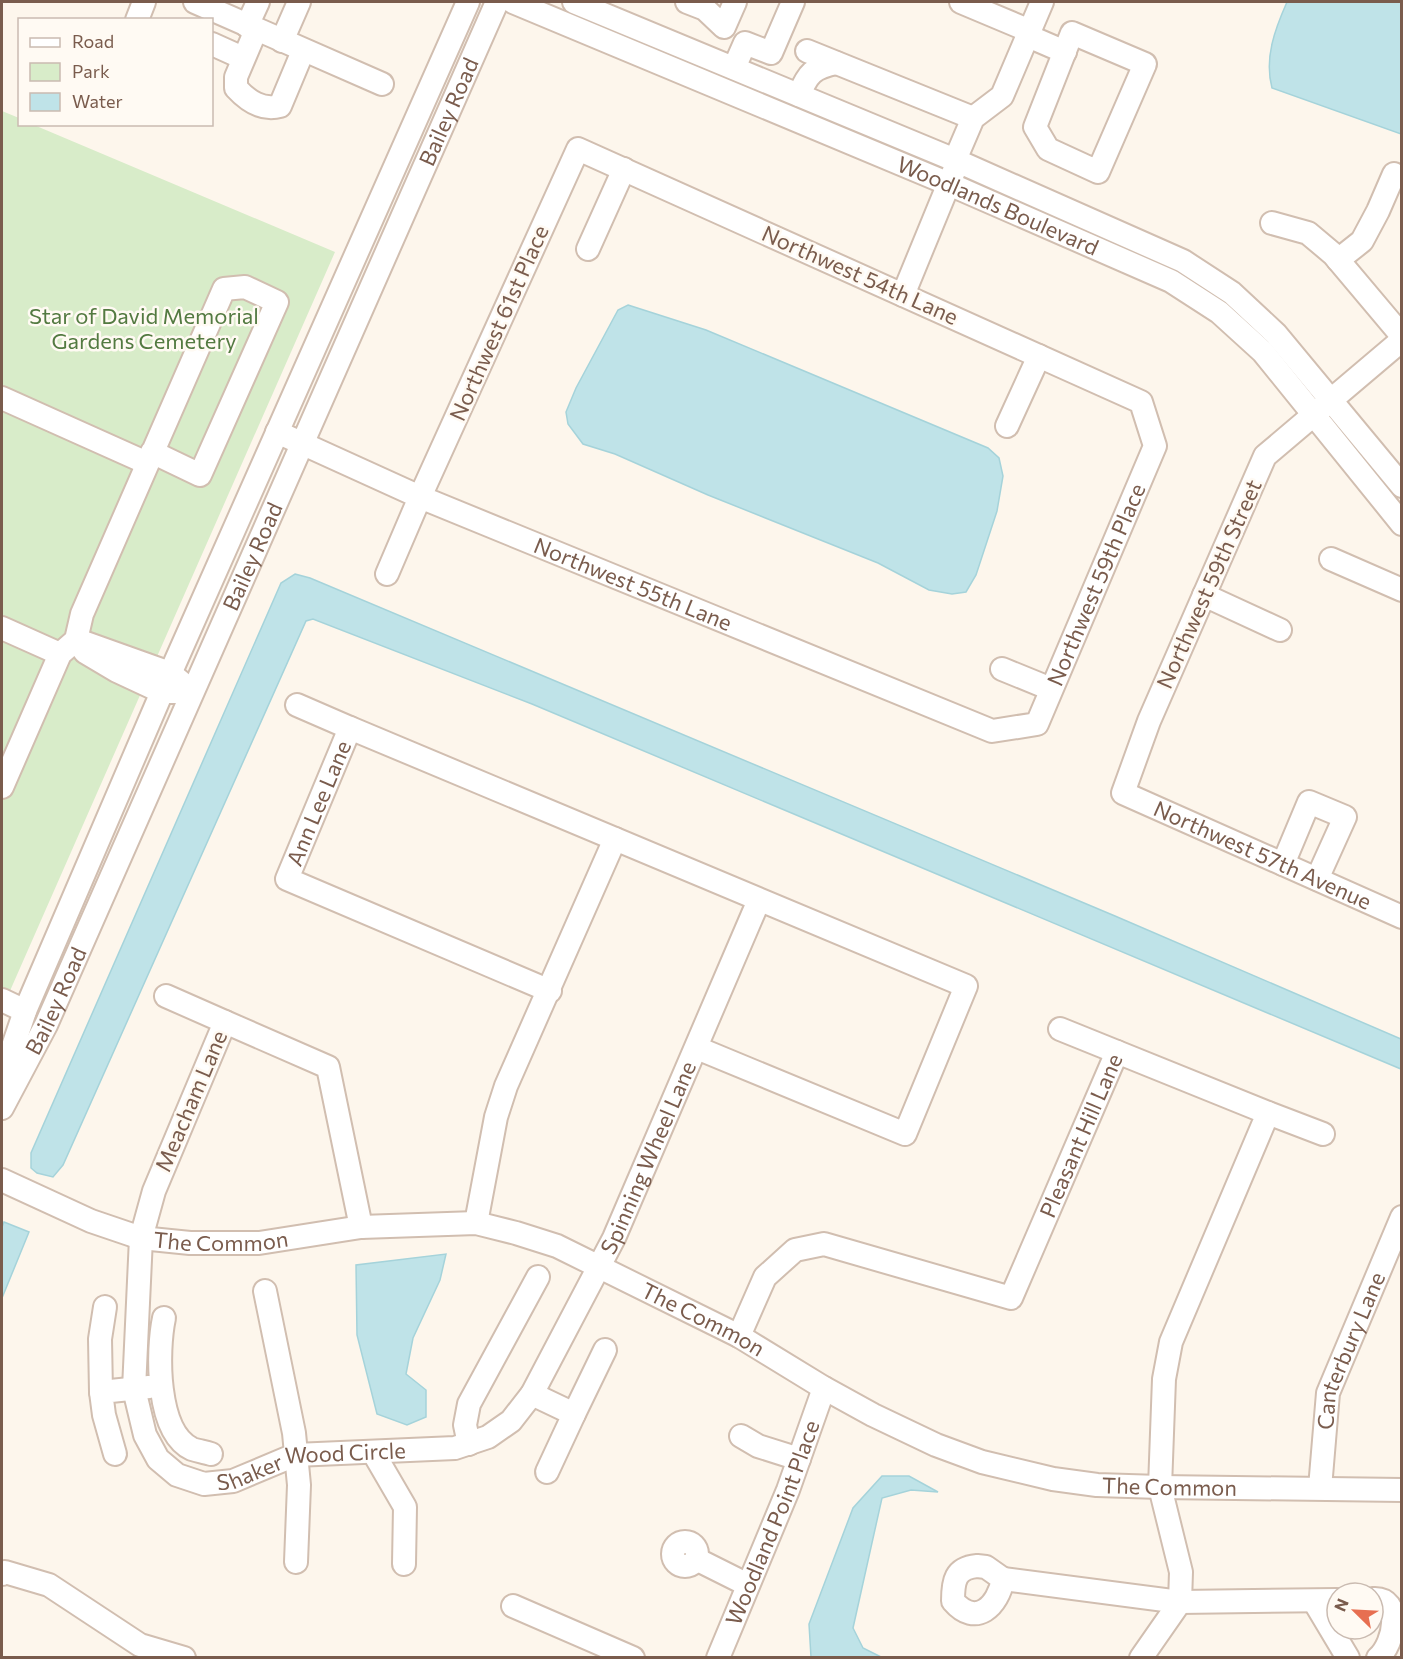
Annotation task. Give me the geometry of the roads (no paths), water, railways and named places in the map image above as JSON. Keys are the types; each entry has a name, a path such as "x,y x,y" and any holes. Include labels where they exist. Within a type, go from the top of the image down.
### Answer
{"street":[{"path":"258,2 236,77 236,88 246,99 271,109 280,106 303,51"},
{"path":"282,41 299,2"},
{"name":"Bailey Road","path":"2,1078 25,1011 166,683 468,2"},
{"name":"Bailey Road","path":"2,1108 46,1025 498,2"},
{"name":"Woodlands Boulevard","path":"513,2 949,184 1171,281 1219,312 1263,352 1401,524"},
{"name":"Woodlands Boulevard","path":"574,2 957,161 1183,261 1232,292 1276,334 1401,486"},
{"path":"687,2 705,9 745,43 771,53 793,2"},
{"path":"724,27 735,2"},
{"path":"961,2 1065,52"},
{"path":"903,295 949,184 973,118 1002,96 1042,2"},
{"path":"207,4 251,28 382,84"},
{"path":"1072,33 1145,64 1098,172 1048,149 1035,127 1065,52 1072,33"},
{"path":"734,68 745,43"},
{"path":"213,44 243,58"},
{"path":"807,51 973,118"},
{"path":"799,95 806,78 818,67 836,63"},
{"name":"Northwest 54th Lane","path":"578,149 1141,402"},
{"name":"Northwest 61st Place","path":"387,574 420,496 578,149"},
{"path":"588,249 624,169"},
{"path":"1338,260 1362,241 1394,174"},
{"path":"1272,223 1308,233 1338,260 1401,338"},
{"path":"2,398 149,458 200,475 277,302 245,287 224,289 149,458 68,647 2,788"},
{"name":"Northwest 59th Street","path":"1123,793 1149,721 1265,456 1401,338"},
{"path":"1007,426 1039,356"},
{"name":"Northwest 59th Place","path":"992,731 1037,724 1155,446 1141,402"},
{"name":"Northwest 55th Lane","path":"277,432 420,496 992,731"},
{"path":"1331,559 1401,590"},
{"path":"1204,595 1280,630"},
{"path":"2,627 85,652 117,671 193,691"},
{"path":"1002,669 1051,689"},
{"path":"297,705 350,728"},
{"name":"Ann Lee Lane","path":"550,991 287,879 350,728 663,861"},
{"name":"Northwest 57th Avenue","path":"1123,793 1401,917"},
{"path":"1283,864 1309,802 1345,817 1317,879"},
{"path":"476,1223 496,1117 506,1086 550,991 615,839"},
{"name":"Spinning Wheel Lane","path":"663,861 966,986 905,1134 696,1048"},
{"name":"Spinning Wheel Lane","path":"600,1266 759,900"},
{"path":"166,996 225,1022"},
{"path":"2,1000 25,1011"},
{"name":"Meacham Lane","path":"141,1239 154,1191 225,1022 328,1067 360,1227"},
{"path":"1060,1029 1117,1052"},
{"name":"Pleasant Hill Lane","path":"739,1336 765,1277 795,1250 824,1244 1011,1298 1117,1052 1323,1134"},
{"path":"1141,1658 1180,1602 1181,1572 1160,1487 1164,1379 1171,1342 1268,1113"},
{"name":"The Common","path":"2,1180 91,1221 141,1239 190,1243 260,1243 360,1227 476,1223 557,1246 739,1336 824,1388 873,1415 936,1445 982,1462 1053,1479 1097,1485 1160,1487 1401,1490"},
{"name":"Canterbury Lane","path":"1320,1488 1328,1393 1401,1216"},
{"name":"Shaker Wood Circle","path":"141,1239 134,1389 145,1435 158,1459 177,1475 204,1484 233,1481 295,1455 455,1448 488,1437 511,1420 532,1394 600,1266"},
{"path":"469,1444 465,1425 469,1404 538,1276"},
{"path":"265,1291 294,1433 299,1485 296,1562"},
{"path":"105,1307 99,1339 101,1392 104,1415 115,1454"},
{"path":"164,1318 160,1334 159,1362 165,1408 174,1431 191,1448 211,1454"},
{"path":"547,1472 605,1350"},
{"path":"101,1392 162,1386"},
{"name":"Woodland Point Place","path":"718,1658 788,1490 824,1388"},
{"path":"532,1394 574,1414"},
{"path":"741,1436 758,1446 799,1459"},
{"path":"373,1452 405,1507 404,1564"},
{"path":"696,1559 748,1585"},
{"path":"2,1574 5,1572 49,1585 140,1645 184,1658"},
{"path":"1003,1579 1180,1602 1325,1601"},
{"path":"1314,1601 1348,1658"},
{"path":"1378,1658 1390,1643 1396,1623 1394,1610 1385,1601"},
{"path":"513,1606 633,1658"}],"water":[{"path":"1287,2 1401,2 1401,134 1272,88 1270,55 1278,23"},
{"path":"628,305 706,330 988,448 999,458 1003,476 997,511 976,575 966,592 952,594 929,590 878,563 708,495 615,454 583,444 568,424 566,412 576,388 618,310"},
{"path":"295,574 310,578 1115,916 1401,1039 1401,1069 532,704 313,619 306,621 63,1165 53,1177 37,1173 31,1168 31,1153 281,583"},
{"path":"4,1222 29,1232 2,1298 2,1227"},
{"path":"446,1254 440,1280 413,1338 406,1374 426,1390 426,1417 407,1425 377,1414 357,1335 356,1265"},
{"path":"882,1476 909,1476 938,1492 911,1490 882,1498 853,1628 863,1648 881,1657 811,1657 809,1624 853,1508"}],"park label":[{"name":"Star of David Memorial Gardens Cemetery","path":"144,328"}]}
